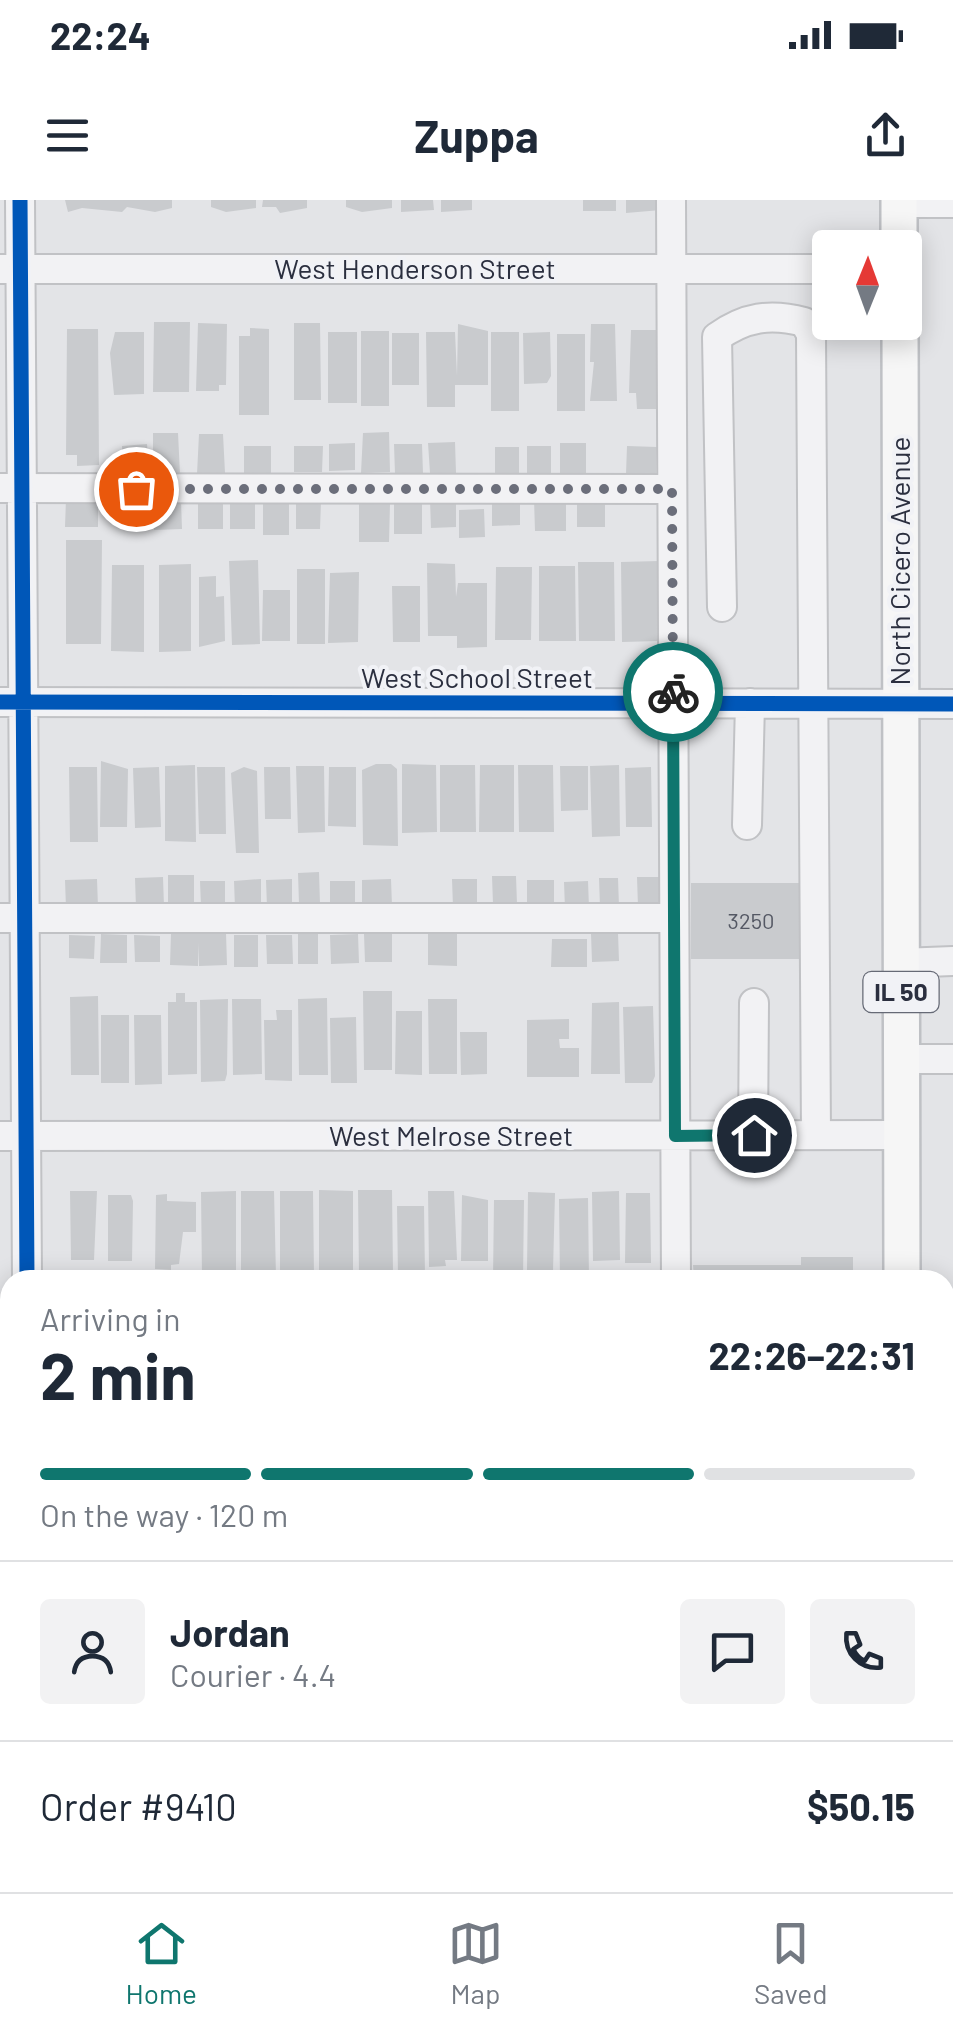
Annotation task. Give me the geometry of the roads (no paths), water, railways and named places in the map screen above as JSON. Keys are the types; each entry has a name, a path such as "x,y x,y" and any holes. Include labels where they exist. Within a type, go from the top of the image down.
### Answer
{"main road":[{"path":"899,202 900,230"},
{"name":"North Cicero Avenue","path":"900,340 902,1270"}],"street":[{"path":"20,200 10,269 13,1136 26,1270"},
{"path":"671,200 676,1270"},
{"path":"899,202 953,202"},
{"name":"West Henderson Street","path":"10,269 812,269"},
{"path":"722,607 716,337 742,319 782,316 804,322 812,334 816,1136"},
{"path":"11,488 672,489"},
{"name":"West School Street","path":"12,702 953,704"},
{"path":"747,826 750,703"},
{"path":"12,918 674,918"},
{"path":"901,963 953,961"},
{"path":"754,1003 754,1135"},
{"path":"901,1059 953,1059"},
{"name":"West Melrose Street","path":"13,1136 902,1136"}]}
